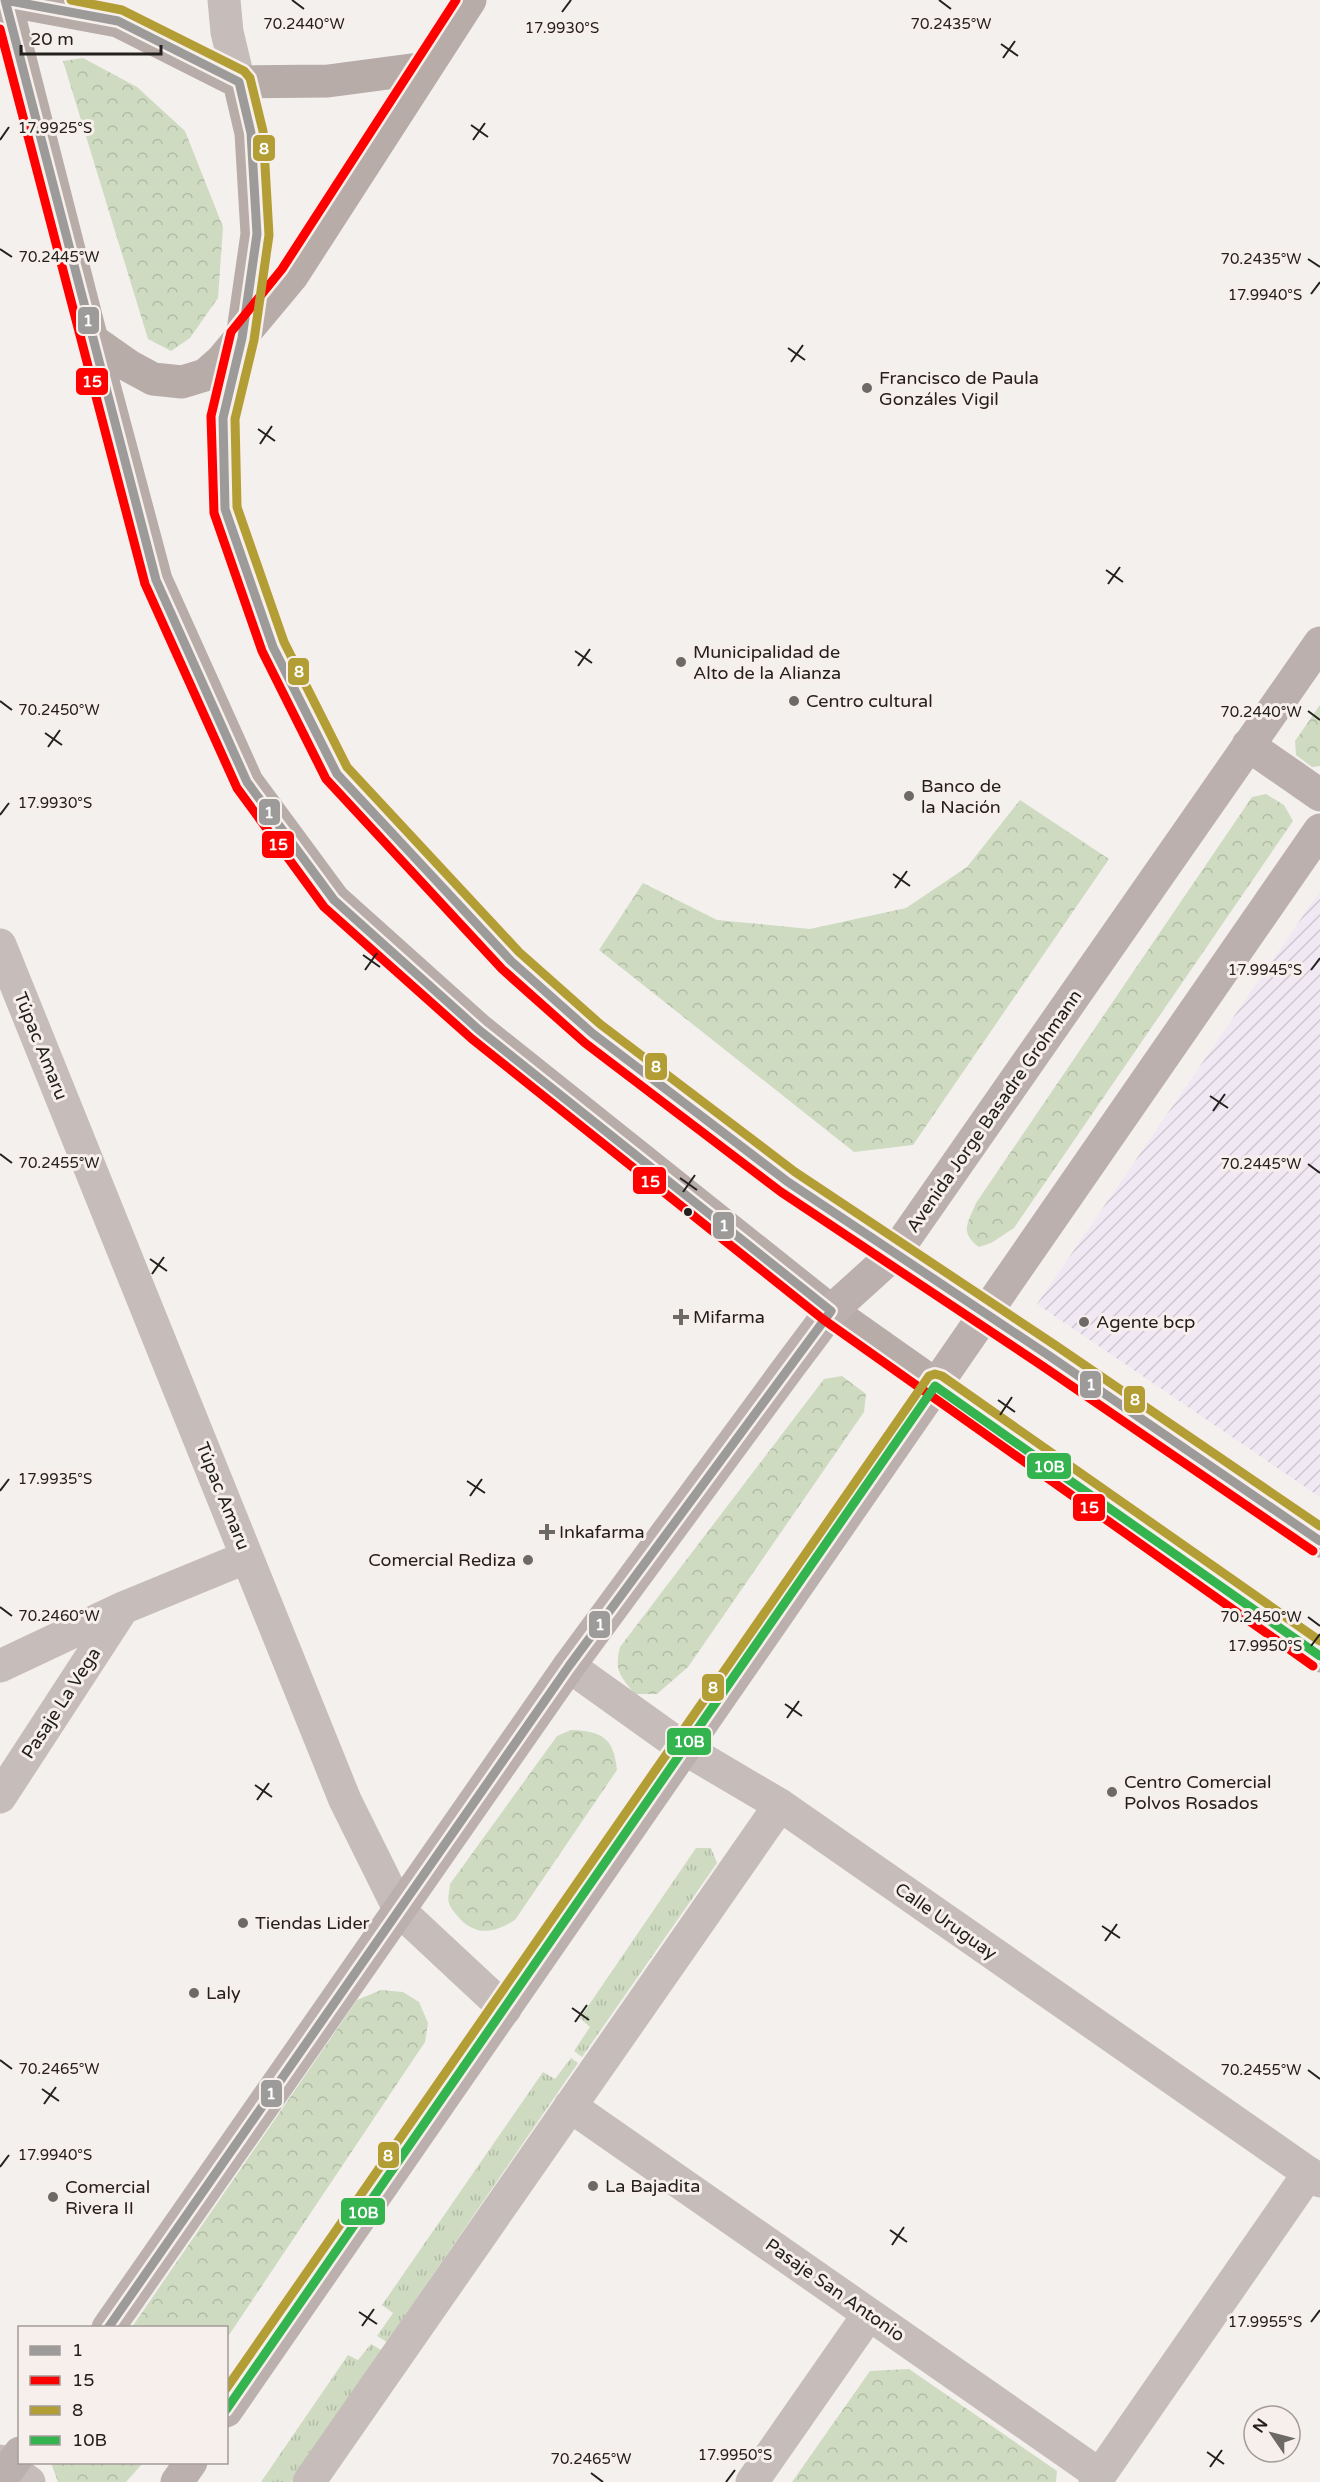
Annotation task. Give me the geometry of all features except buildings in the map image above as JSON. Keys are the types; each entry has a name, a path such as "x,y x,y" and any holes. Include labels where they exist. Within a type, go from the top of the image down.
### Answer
{"highway":[{"name":"Avenida Jorge Basadre Grohmann","path":"109,2326 569,1666 831,1311 895,1253 1320,643"},
{"path":"1248,745 1320,795"},
{"path":"228,2408 1320,830"},
{"path":"177,2482 190,2464"}],"main road":[{"path":"426,68 328,81 239,82 118,21 5,0 156,580 247,782 334,900 479,1030 831,1311 1320,1656"},
{"path":"92,340 129,366 153,379 182,382 205,375 242,338 292,276 470,0"},
{"path":"239,82 250,133 257,234 242,338 223,418 225,509 273,647 337,774 511,962 592,1033 788,1182 986,1313 1320,1541"}],"street":[{"path":"224,0 227,32 239,82"},
{"name":"Túpac Amaru","path":"0,945 345,1800 400,1911 505,2008"},
{"path":"0,1666 123,1608 247,1557"},
{"name":"Pasaje La Vega","path":"0,1797 123,1608"},
{"name":"Calle Uruguay","path":"569,1666 685,1749 780,1805 1315,2177"},
{"path":"309,2482 780,1805"},
{"name":"Pasaje San Antonio","path":"570,2106 869,2314 1098,2478"},
{"path":"1098,2478 1315,2177"},
{"path":"752,2482 869,2314"}],"shaded area":[{"path":"1320,891 1320,1497 1037,1304"}],"green space":[{"path":"83,58 137,87 185,131 223,227 218,298 190,338 171,351 148,339 63,61"},
{"path":"1320,705 1320,766 1312,767 1296,755 1295,741"},
{"path":"1266,794 1284,805 1293,821 1014,1228 991,1243 979,1247 967,1232 968,1222 976,1203 1252,797"},
{"path":"1020,800 1109,859 913,1145 854,1152 599,950 643,883 717,920 810,929 906,908 967,867"},
{"path":"842,1376 866,1394 864,1412 688,1667 657,1694 635,1694 625,1682 618,1667 620,1647 824,1379"},
{"path":"571,1730 591,1732 605,1738 613,1750 617,1770 515,1920 487,1931 467,1925 449,1903 450,1884 557,1736"},
{"path":"696,1848 711,1848 717,1863 582,2057 574,2051 590,2027 580,2018"},
{"path":"381,1990 403,1992 419,2002 428,2023 425,2042 228,2337 228,2326 133,2326 357,2000"},
{"path":"571,2058 578,2063 387,2342 377,2336 393,2313 382,2305 543,2072 555,2079"},
{"path":"371,2344 381,2350 291,2482 261,2482 348,2355 358,2360"},
{"path":"909,2369 1057,2471 1056,2482 792,2482 870,2371"},
{"path":"52,2464 142,2464 126,2482 58,2482"}],"transit line":[{"name":"1","path":"5,0 156,580 247,782 334,900 479,1030 831,1311 569,1666 109,2326"},
{"name":"1","path":"5,0 118,21 239,82 251,133 257,234 242,338 223,418 225,509 273,647 337,774 511,961 592,1033 788,1182 1048,1355 1320,1541"},
{"name":"8","path":"71,0 122,10 244,71 250,78 263,131 269,235 254,340 235,419 237,507 284,642 347,767 519,952 600,1024 795,1172 1055,1345 1320,1526"},
{"name":"15","path":"456,0 282,269 231,332 211,416 214,513 262,651 326,779 502,969 585,1043 781,1192 1041,1365 1313,1551"},
{"name":"15","path":"0,29 145,584 237,788 324,907 472,1039 824,1320 1313,1666"},
{"name":"8","path":"228,2386 929,1376 935,1374 942,1376 1320,1641"},
{"name":"10B","path":"228,2407 935,1386 1320,1656"}],"place":[{"name":"Francisco de Paula Gonzáles Vigil","path":"867,388"},
{"name":"Municipalidad de Alto de la Alianza","path":"681,662"},
{"name":"Centro cultural","path":"794,701"},
{"name":"Banco de la Nación","path":"909,796"},
{"name":"Mifarma","path":"681,1317"},
{"name":"Agente bcp","path":"1084,1322"},
{"name":"Inkafarma","path":"547,1532"},
{"name":"Comercial Rediza","path":"528,1560"},
{"name":"Centro Comercial Polvos Rosados","path":"1112,1792"},
{"name":"Tiendas Lider","path":"243,1923"},
{"name":"Laly","path":"194,1993"},
{"name":"La Bajadita","path":"593,2186"},
{"name":"Comercial Rivera II","path":"53,2197"}]}
